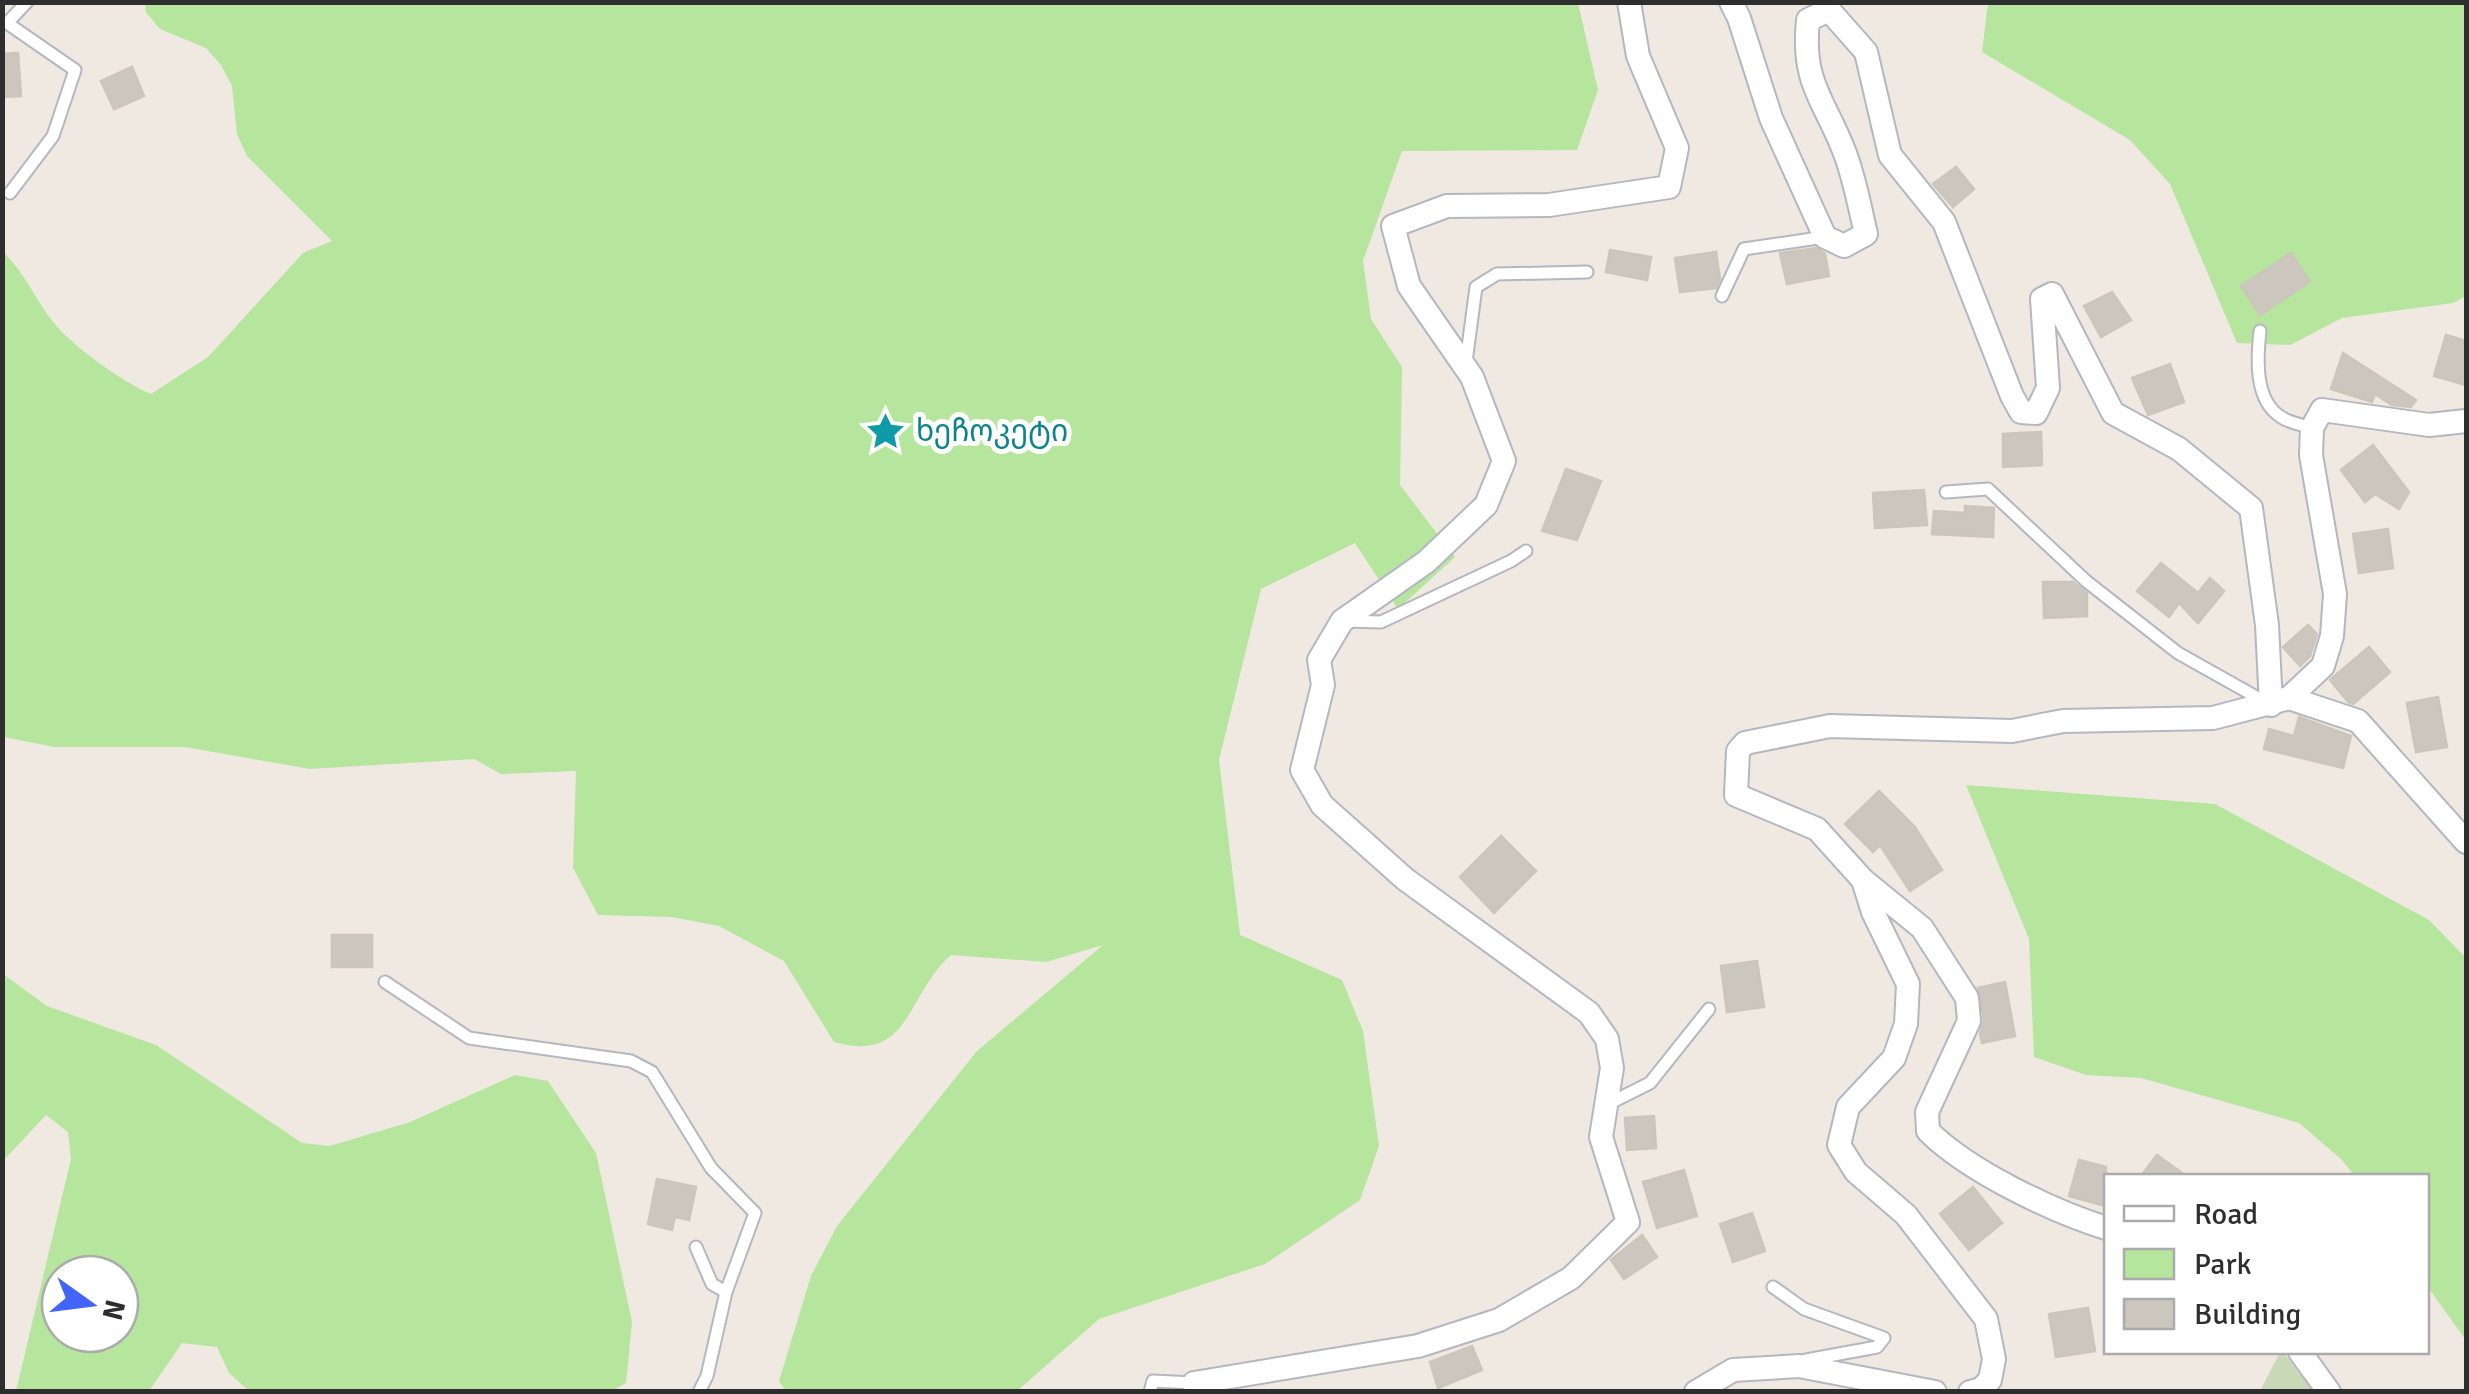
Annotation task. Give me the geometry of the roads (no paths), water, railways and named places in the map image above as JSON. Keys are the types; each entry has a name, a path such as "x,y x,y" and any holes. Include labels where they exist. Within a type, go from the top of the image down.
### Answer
{"street":[{"path":"1196,1387 1418,1346 1500,1320 1572,1278 1628,1222 1601,1136 1612,1068 1608,1039 1589,1013 1405,879 1322,805 1302,770 1322,685 1318,660 1342,621 1426,562 1486,505 1504,460 1472,376 1410,286 1392,226 1447,206 1549,205 1669,187 1677,148 1638,56 1629,2"},
{"path":"1731,2 1771,118 1825,237 1844,246 1866,234 1846,155 1817,97 1804,51 1808,20 1829,10 1866,52 1890,156 1944,222 2012,396 2022,412 2036,413 2048,388 2042,299 2052,294 2113,414 2179,449 2251,508 2280,701"},
{"path":"2104,1227 2072,1217 1949,1152 1928,1131 1927,1112 1969,1020 1967,998 1922,928 1863,880 1818,830 1736,794 1738,751 1745,743 1830,726 2012,731 2062,721 2214,718 2280,701 2323,666 2332,636 2335,594 2311,455 2312,428 2322,410 2429,425 2466,421"},
{"path":"2280,701 2358,721 2466,842"},
{"path":"1863,880 1873,912 1908,984 1906,1024 1894,1058 1848,1107 1838,1145 1856,1172 1906,1215 1986,1320 1994,1359 1990,1380 1981,1389 1970,1392"},
{"path":"2301,1354 2329,1392"},
{"path":"1696,1392 1732,1370 1799,1366 1936,1392"}],"lane":[{"path":"10,193 53,136 76,70 6,23 27,2"},
{"path":"1722,296 1744,249 1825,237"},
{"path":"1465,366 1476,287 1498,274 1588,272"},
{"path":"2260,331 2256,367 2265,393 2278,416 2312,428"},
{"path":"1946,492 1988,489 2086,581 2178,654 2280,701"},
{"path":"1342,621 1380,622 1526,551"},
{"path":"386,982 469,1038 631,1061 652,1072 711,1168 755,1213 726,1292 707,1376 699,1392"},
{"path":"1606,1105 1650,1083 1709,1009"},
{"path":"696,1247 712,1284 726,1292"},
{"path":"1773,1287 1804,1310 1884,1338 1877,1347 1806,1360 1799,1366"},
{"path":"1150,1392 1153,1381 1196,1387"}],"place":[{"name":"ხეჩოკეტი","path":"886,431"}]}
